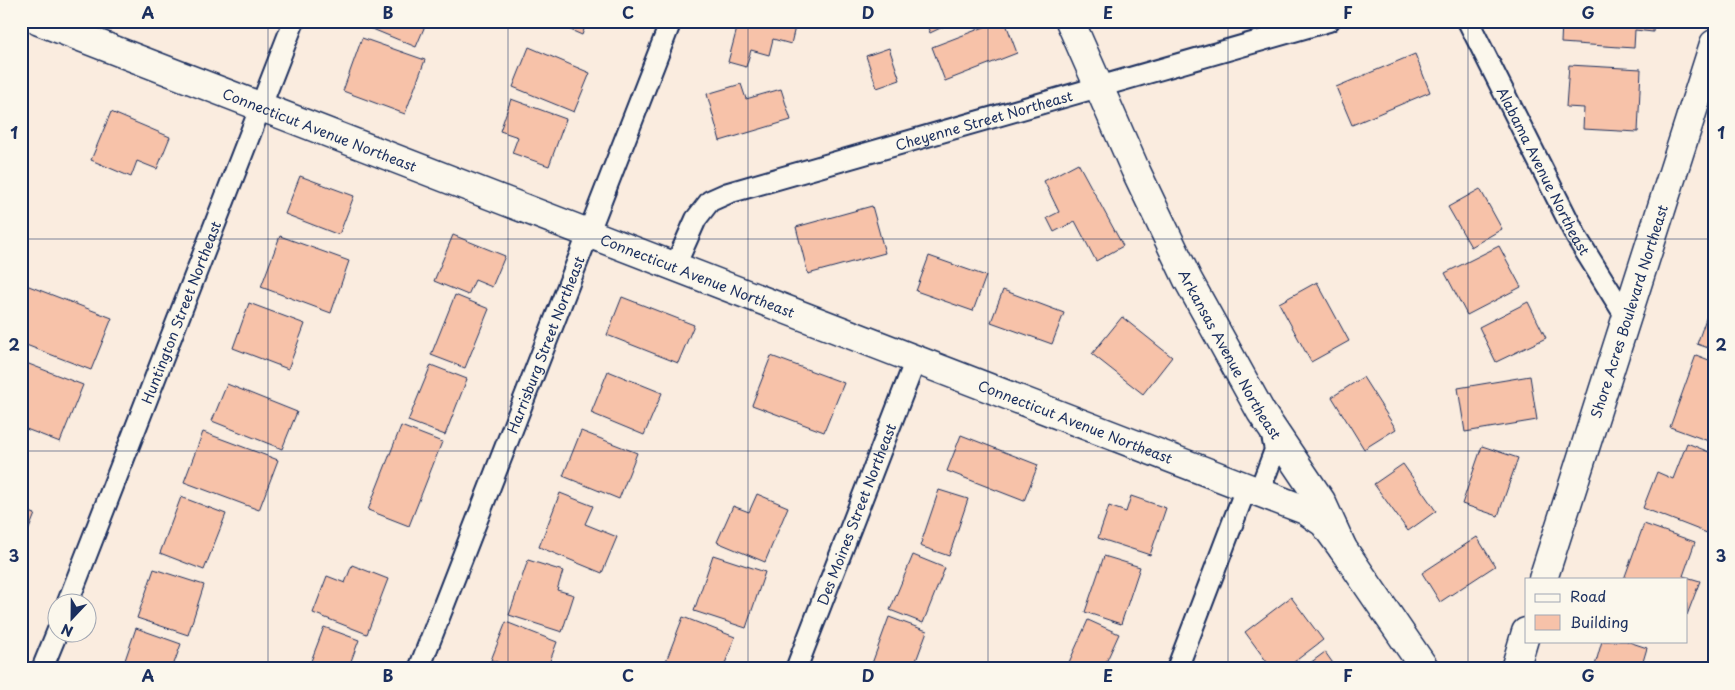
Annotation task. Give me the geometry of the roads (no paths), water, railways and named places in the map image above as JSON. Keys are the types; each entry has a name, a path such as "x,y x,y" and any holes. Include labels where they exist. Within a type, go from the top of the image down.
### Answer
{"street":[{"name":"Connecticut Avenue Northeast","path":"39,21 1305,510 1324,523 1343,549"},
{"name":"Huntington Street Northeast","path":"72,592 294,21"},
{"name":"Harrisburg Street Northeast","path":"419,669 671,21"},
{"name":"Arkansas Avenue Northeast","path":"1070,21 1097,87 1188,280 1268,421 1322,501 1343,549 1425,669"},
{"name":"Cheyenne Street Northeast","path":"676,266 696,219 710,201 728,193 1328,21"},
{"name":"Alabama Avenue Northeast","path":"1468,21 1578,238 1626,317"},
{"name":"Shore Acres Boulevard Northeast","path":"1543,578 1714,44"},
{"name":"Des Moines Street Northeast","path":"796,669 916,359"},
{"path":"1177,669 1253,490 1275,450 1268,421"},
{"path":"1514,669 1525,635"},
{"path":"42,669 53,642"}]}
